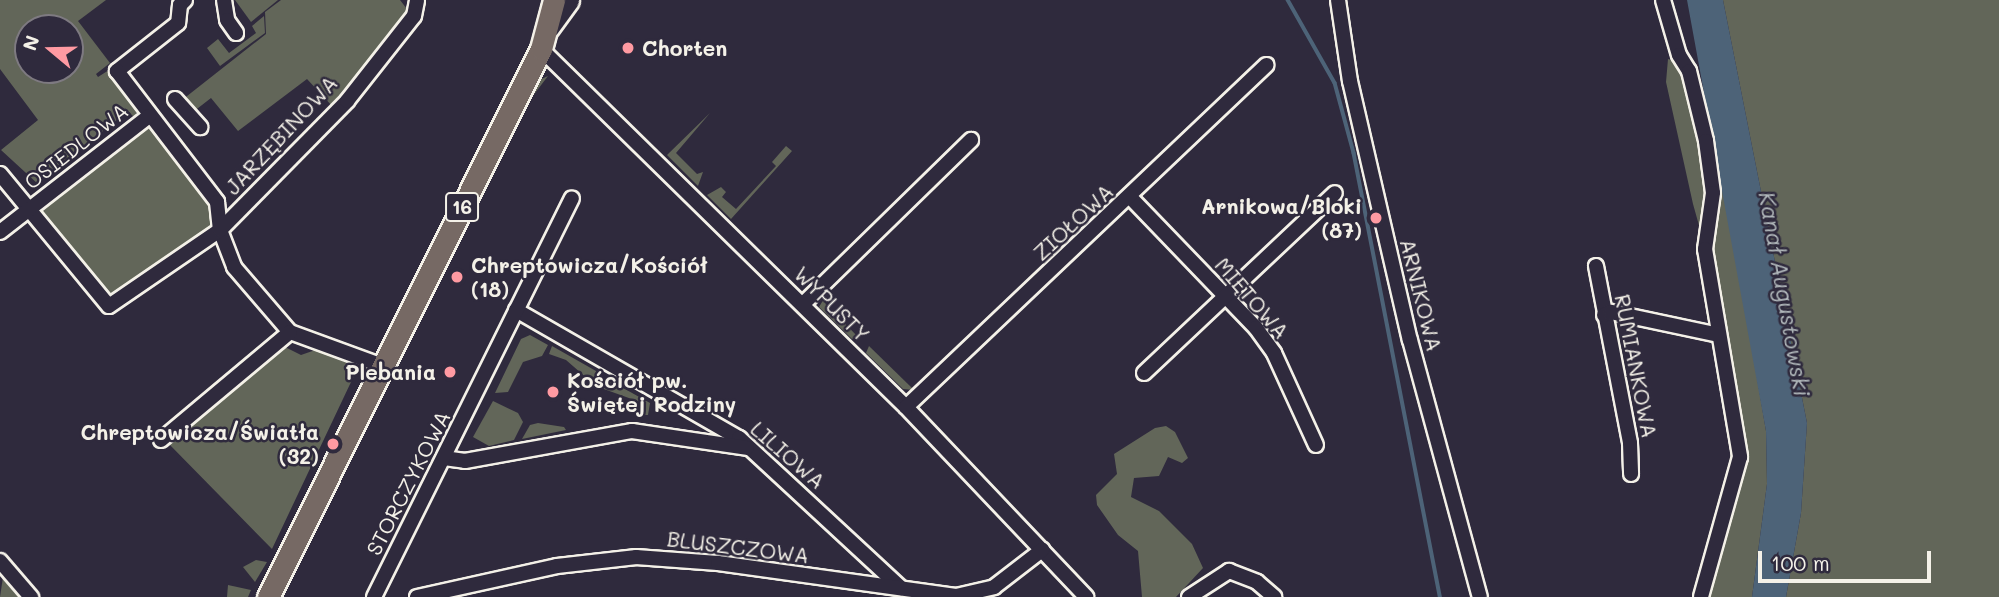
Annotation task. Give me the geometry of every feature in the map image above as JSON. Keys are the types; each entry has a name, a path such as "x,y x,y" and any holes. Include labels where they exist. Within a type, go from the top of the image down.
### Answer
{"main road":[{"name":"16","path":"268,597 541,49 549,28 554,0"},
{"path":"549,28 569,0"}],"street":[{"path":"185,0 180,5 178,23 114,67 153,114 217,202 220,230 234,267 290,332 383,366"},
{"path":"225,0 227,20 236,33"},
{"name":"JARZĘBINOWA","path":"220,230 347,101 414,16 417,0"},
{"name":"ARNIKOWA","path":"1338,0 1350,80 1409,340 1480,597"},
{"path":"1662,0 1679,55 1689,71 1706,141 1713,193 1705,249 1740,457 1702,597"},
{"name":"WYPUSTY","path":"541,49 906,407 1086,597"},
{"name":"ZIOŁOWA","path":"906,407 1266,65"},
{"path":"175,99 200,127"},
{"name":"OSIEDLOWA","path":"0,232 153,114"},
{"path":"803,304 971,140"},
{"name":"OSIEDLOWA","path":"0,174 109,306 220,230"},
{"path":"1144,373 1335,193"},
{"name":"MIĘTOWA","path":"1130,197 1274,353 1316,445"},
{"name":"STORCZYKOWA","path":"374,597 572,199"},
{"name":"RUMIANKOWA","path":"1596,266 1630,443 1631,474"},
{"name":"LILIOWA","path":"516,310 693,411 751,449 906,591"},
{"path":"1604,315 1611,312 1719,335"},
{"path":"161,440 290,332"},
{"path":"684,435 693,411"},
{"path":"444,458 465,461 632,431 684,435 751,449"},
{"name":"BLUSZCZOWA","path":"417,597 557,566 636,557 718,563 956,596 994,587 1042,550"},
{"path":"0,561 31,597"},
{"path":"1189,597 1229,571 1257,582 1274,597"}],"shaded area":[{"path":"0,0 106,0 84,16 84,14 14,14 14,84 84,84 84,29 110,63 96,74 98,77 109,70 138,109 135,118 128,111 38,184 1,150 38,120 0,69"},
{"path":"235,0 278,0 251,22"},
{"path":"281,0 400,0 410,13 333,107 307,79 238,131 211,98 193,112 182,100 266,34 265,12"},
{"path":"1723,0 1999,0 1999,597 1786,597 1801,513 1807,423"},
{"path":"264,16 265,33 220,66 207,48 218,39 229,53 256,33 252,26"},
{"path":"1668,59 1678,62 1706,159 1723,177 1766,431 1767,484 1752,597 1707,597 1743,460 1709,241 1700,229 1693,204 1666,82"},
{"path":"548,76 532,97 458,246 463,227 537,81"},
{"path":"710,113 676,153 697,174 703,172 698,186 667,155"},
{"path":"151,122 217,202 220,230 104,300 39,211"},
{"path":"786,146 792,151 731,219 707,195 721,187 726,192 722,197 736,209 776,166 772,162"},
{"path":"825,297 824,302 858,337 852,339 819,307"},
{"path":"530,335 548,345 542,356 523,362 508,392 495,393 521,339"},
{"path":"281,345 301,355 321,348 360,363 272,549 168,443"},
{"path":"552,346 596,371 598,377 589,380 566,360 549,354"},
{"path":"869,346 914,390 903,389 866,353"},
{"path":"607,379 650,403 648,415 638,415 643,407 640,402 601,388"},
{"path":"493,401 518,413 523,422 514,440 489,446 473,437"},
{"path":"538,423 564,427 566,430 522,439 530,425"},
{"path":"1166,426 1175,432 1188,458 1182,463 1168,457 1159,476 1134,478 1131,497 1159,511 1192,544 1203,568 1176,597 1142,597 1138,551 1118,535 1097,505 1096,495 1117,474 1114,454 1155,428"},
{"path":"256,560 267,562 255,582 243,567"},
{"path":"3,577 20,597 0,597"},
{"path":"228,585 251,590 248,597 227,597"}],"water":[{"path":"1687,0 1723,0 1807,423 1801,513 1786,597 1752,597 1767,484 1766,431"}],"waterway":[{"path":"1288,0 1335,83 1354,153 1440,597"}],"place":[{"name":"Chorten","path":"628,48"},
{"name":"Arnikowa/Bloki (87)","path":"1376,218"},
{"name":"Chreptowicza/Kościół (18)","path":"457,277"},
{"name":"Plebania","path":"450,372"},
{"name":"Kościół pw. Świętej Rodziny","path":"553,392"},
{"name":"Chreptowicza/Światła (32)","path":"333,444"}],"water label":[{"name":"Kanał Augustowski","path":"1785,294"}]}
